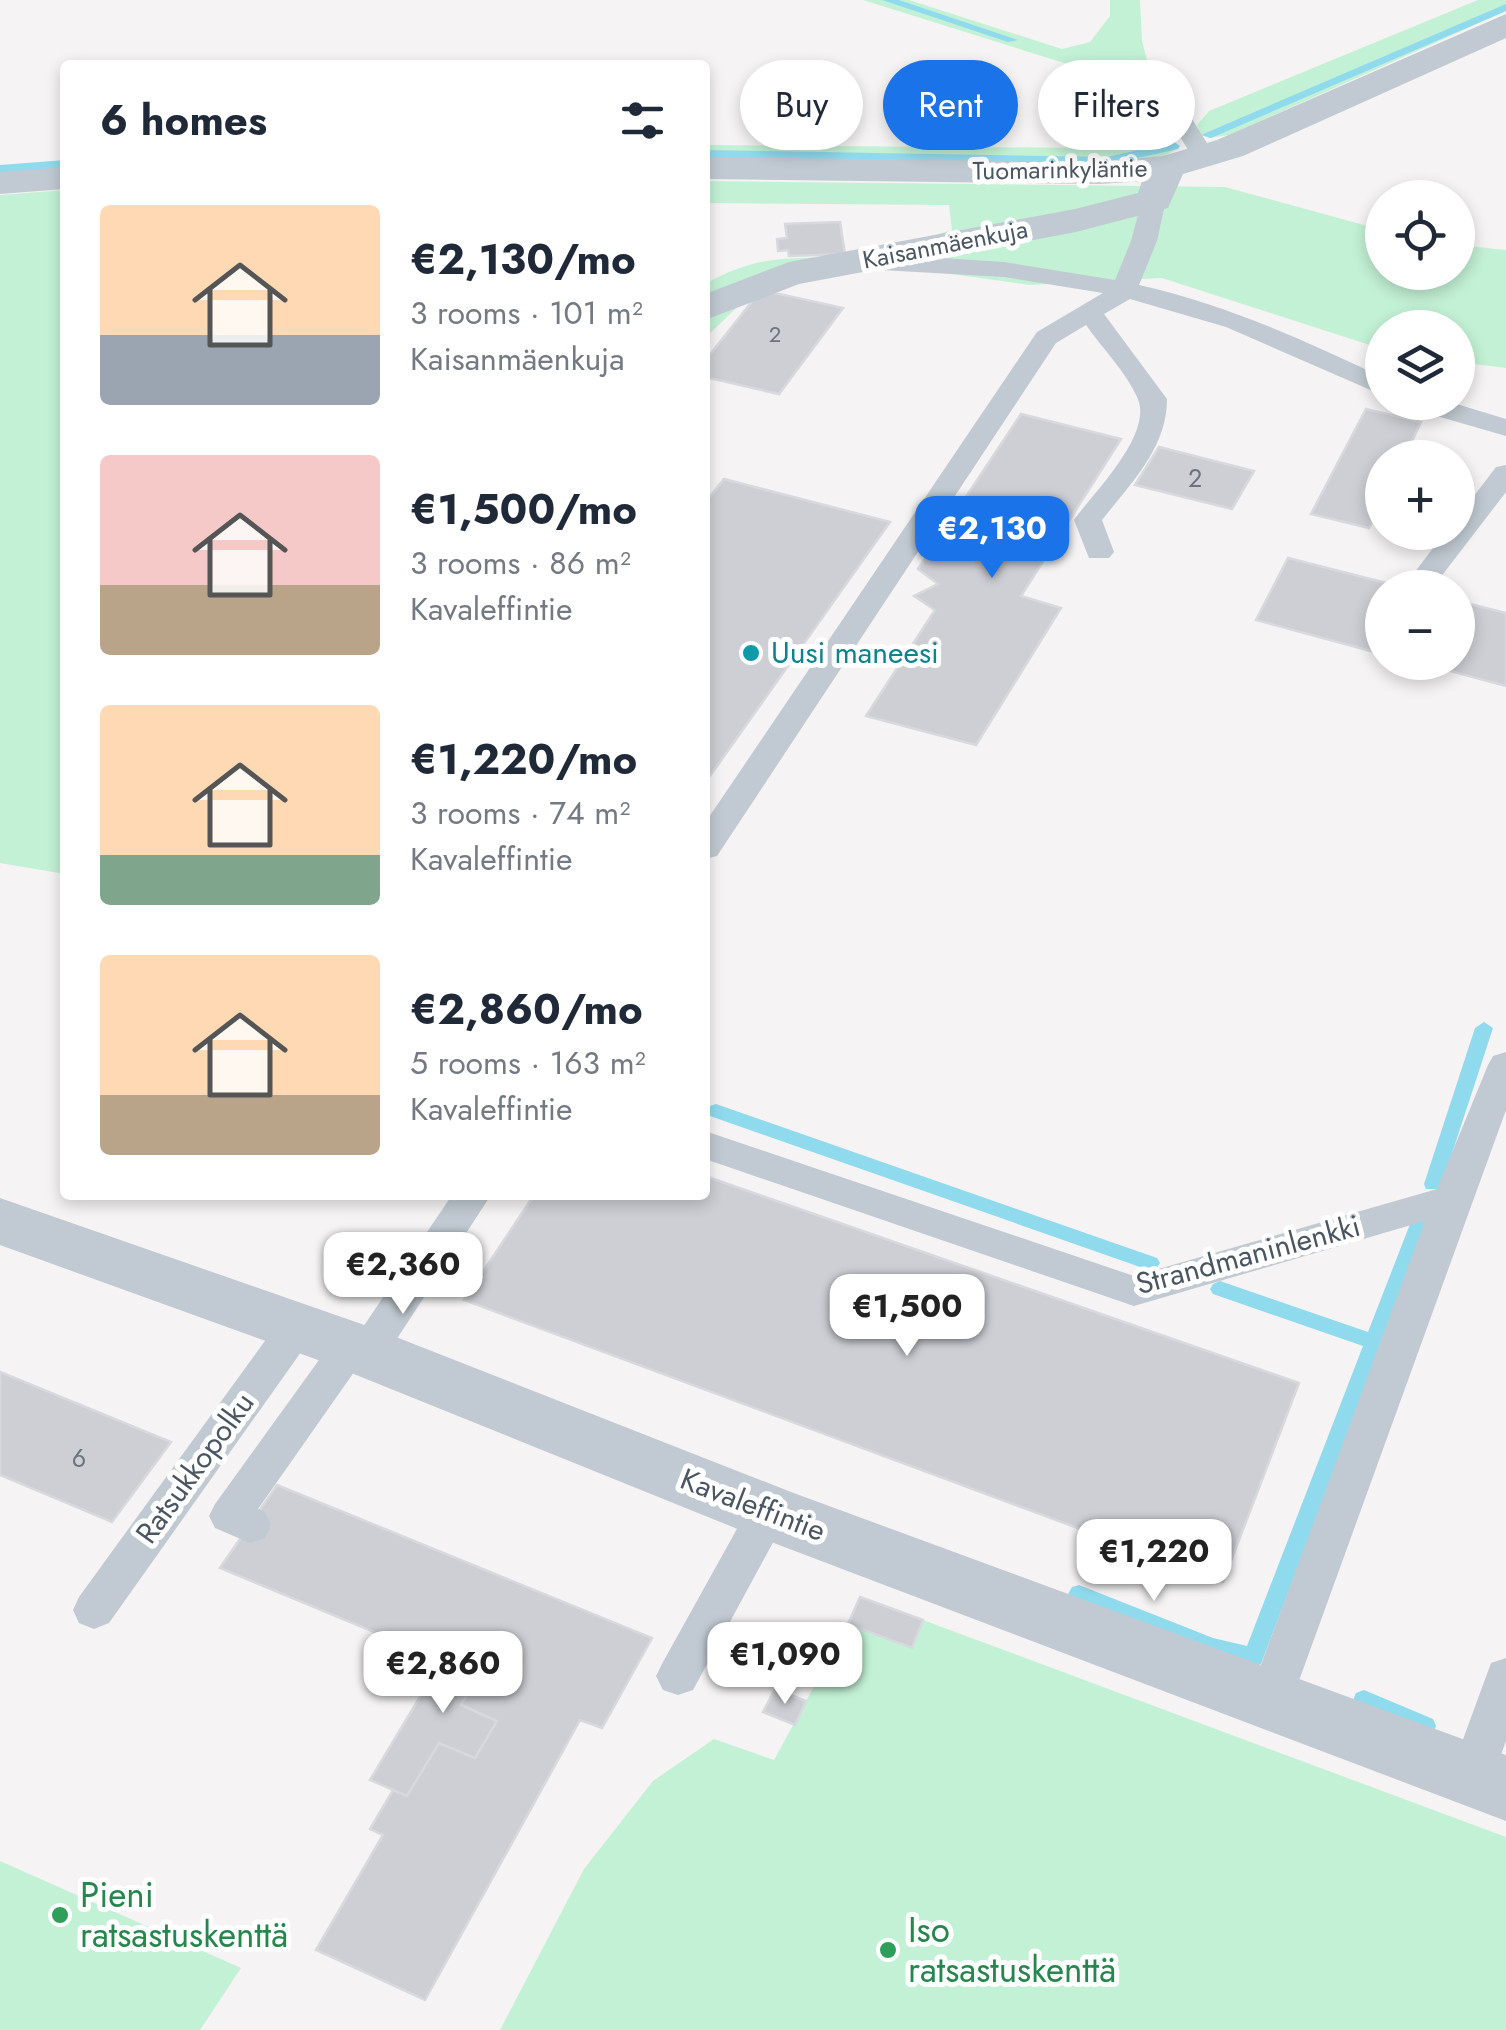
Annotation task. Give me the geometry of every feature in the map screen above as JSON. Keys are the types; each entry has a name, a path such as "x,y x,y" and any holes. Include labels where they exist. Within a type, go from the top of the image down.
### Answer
{"street":[{"name":"Tuomarinkyläntie","path":"710,168 1100,173 1160,183 1203,156 1230,148 1506,25"},
{"path":"0,183 60,178"},
{"name":"Kaisanmäenkuja","path":"710,306 789,274 1076,220 1160,183"},
{"name":"Kavaleffintie","path":"0,1221 338,1342 768,1512 1489,1782"}],"lane":[{"path":"1195,143 1203,156"},
{"path":"715,814 1046,338 1123,292 1144,240 1160,183"},
{"path":"848,262 1010,270 1123,292 1234,321 1365,379"},
{"path":"1090,312 1153,399 1155,414 1150,434 1088,520 1099,552"},
{"path":"1475,419 1506,428"},
{"path":"1432,570 1506,473"},
{"path":"1270,1700 1452,1199 1500,1104 1506,1064"},
{"name":"Strandmaninlenkki","path":"710,1147 1134,1291 1452,1199"},
{"path":"250,1525 230,1516 338,1342 467,1200"},
{"name":"Ratsukkopolku","path":"94,1610 338,1342"},
{"path":"678,1676 768,1512"},
{"path":"1489,1782 1506,1677"}],"green space":[{"path":"863,0 909,0 1062,49 1090,42 1110,16 1110,0 1140,0 1147,60 1055,60"},
{"path":"1478,0 1506,0 1506,11 1229,135 1209,138 1200,133 1197,125 1209,111"},
{"path":"710,145 740,145 740,150 1175,150 1165,156 1105,163 710,161"},
{"path":"710,181 1225,187 1365,225 1365,290 1475,290 1475,247 1506,250 1506,368 1475,364 1475,310 1365,310 1365,344 1162,278 1030,285 886,265 755,290 710,333 710,281 724,274 774,260 873,252 952,230 949,205 710,203"},
{"path":"60,190 60,873 0,863 0,195"},
{"path":"923,1620 1506,1837 1506,2030 500,2030 584,1869 653,1781 714,1739 774,1760 848,1624 911,1647"},
{"name":"Pieni ratsastuskenttä","path":"0,1861 241,1968 200,2030 0,2030"}],"building":[{"path":"840,222 845,254 789,256 788,250 778,251 777,239 787,238 785,224"},
{"path":"761,290 843,308 779,394 710,378 710,355"},
{"path":"1365,411 1365,420 1421,422 1412,440 1365,440 1365,527 1311,514"},
{"path":"1021,414 1121,439 1021,596 1061,608 976,745 866,716 935,610 914,596 938,584 918,569"},
{"path":"1159,447 1254,471 1232,509 1135,485"},
{"name":"Uusi maneesi","path":"724,479 890,522 710,776 710,497"},
{"path":"1288,558 1365,578 1365,649 1256,620"},
{"path":"1475,605 1506,613 1506,686 1475,678"},
{"path":"710,1178 1299,1383 1223,1582 464,1300 531,1200 710,1200"},
{"path":"0,1372 171,1442 112,1522 0,1475"},
{"path":"277,1485 652,1638 602,1728 580,1720 425,2000 316,1950 383,1835 370,1829 393,1790 407,1796 439,1743 475,1758 497,1721 461,1705 478,1675 220,1568"},
{"path":"860,1597 923,1620 912,1648 848,1624"},
{"path":"442,1660 478,1675 461,1705 497,1721 475,1758 439,1743 407,1796 370,1780"},
{"path":"775,1689 806,1701 795,1725 763,1712"}],"waterway":[{"path":"888,0 1012,40"},
{"path":"1207,135 1506,7"},
{"path":"710,154 1107,161 1156,150"},
{"path":"0,169 60,164"},
{"path":"1433,1184 1484,1028"},
{"path":"716,1111 1150,1263"},
{"path":"1374,1342 1421,1219"},
{"path":"1220,1289 1374,1342"},
{"path":"1079,1594 1212,1647 1253,1657 1374,1342"},
{"path":"1364,1700 1425,1726"}],"place":[{"name":"Uusi maneesi","path":"751,653"},
{"name":"Pieni ratsastuskenttä","path":"60,1915"},
{"name":"Iso ratsastuskenttä","path":"888,1950"}]}
